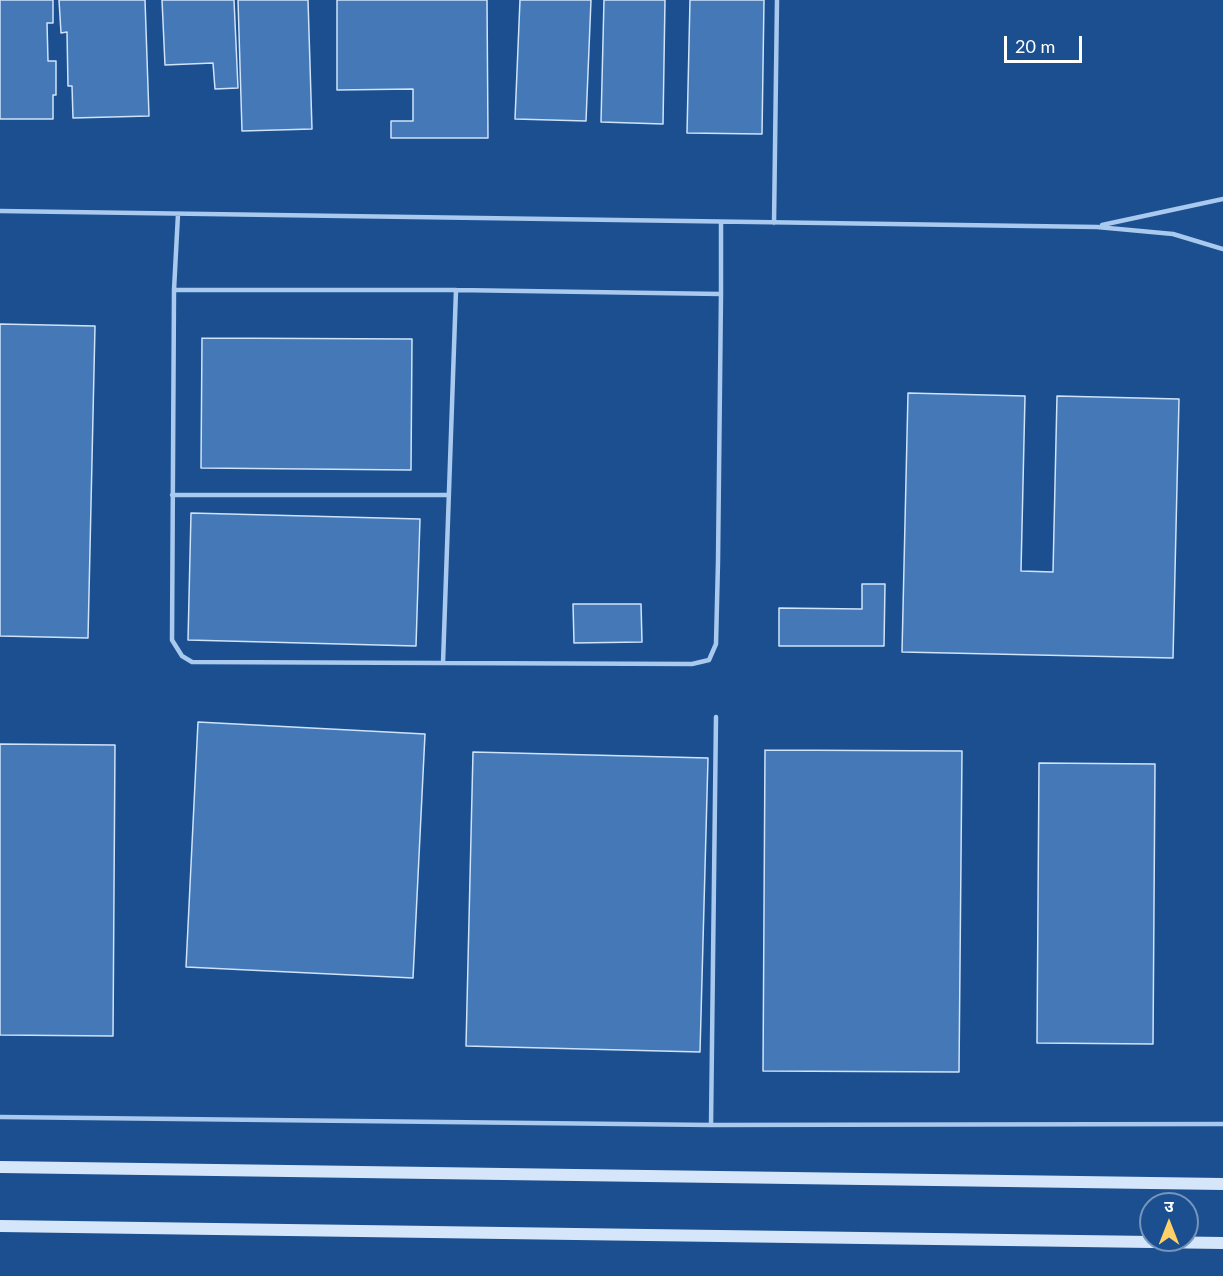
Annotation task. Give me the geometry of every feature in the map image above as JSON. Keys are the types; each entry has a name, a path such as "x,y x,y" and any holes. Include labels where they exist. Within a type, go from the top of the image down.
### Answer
{"street":[{"path":"0,1167 1223,1184"},
{"path":"0,1226 1223,1243"}],"lane":[{"path":"774,223 777,0"},
{"path":"1097,227 1223,199"},
{"path":"0,211 1097,227 1173,234 1223,249"},
{"path":"178,214 174,290 172,640 182,656 192,662 692,664 709,660 716,644 721,222"},
{"path":"174,290 456,290 721,294"},
{"path":"443,663 456,290"},
{"path":"172,495 449,495"},
{"path":"711,1125 716,717"},
{"path":"0,1118 711,1125 1223,1124"}],"building":[{"path":"0,0 53,0 53,23 47,23 48,61 56,61 53,119 0,119"},
{"path":"59,0 145,0 149,116 73,118 72,86 68,86 67,32 61,33"},
{"path":"162,0 234,0 238,88 215,89 213,63 165,65"},
{"path":"238,0 308,0 312,129 242,131"},
{"path":"337,0 487,0 488,138 391,138 391,121 413,121 413,89 337,90"},
{"path":"520,0 591,0 586,121 515,119"},
{"path":"604,0 665,0 663,124 601,122"},
{"path":"690,0 764,0 762,134 687,133"},
{"path":"0,324 95,326 88,638 0,636"},
{"path":"202,338 412,339 411,470 201,468"},
{"path":"908,393 1025,396 1021,571 1053,572 1057,396 1179,399 1173,658 902,652"},
{"path":"191,513 420,519 416,646 188,640"},
{"path":"862,584 885,584 884,646 779,646 779,608 862,609"},
{"path":"573,604 641,604 642,642 574,643"},
{"path":"198,722 425,734 413,978 186,967"},
{"path":"0,744 115,745 113,1036 0,1035"},
{"path":"765,750 962,751 959,1072 763,1071"},
{"path":"473,752 708,758 700,1052 466,1046"},
{"path":"1039,763 1155,764 1153,1044 1037,1043"}]}
